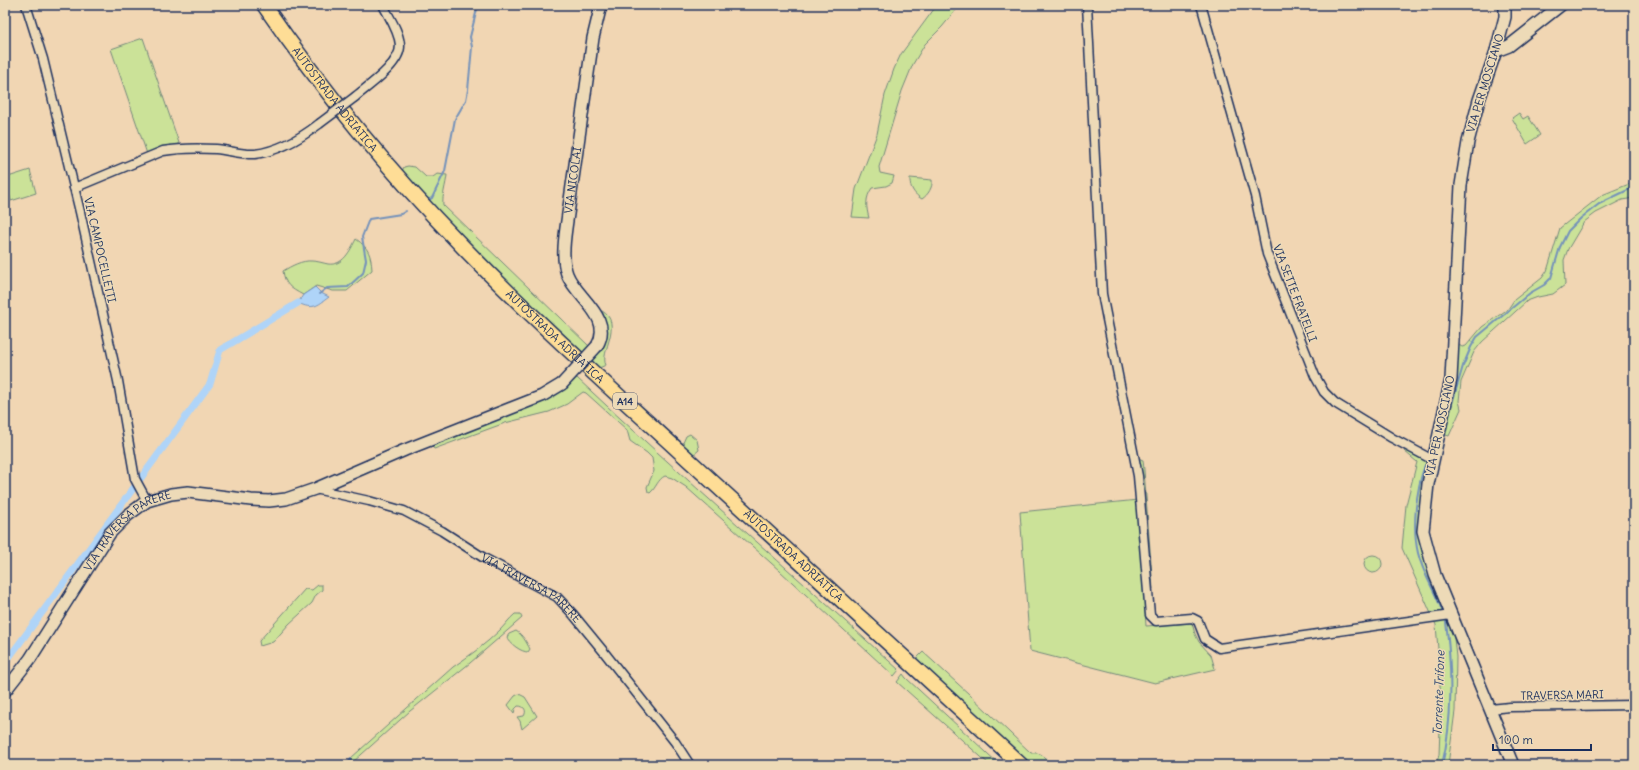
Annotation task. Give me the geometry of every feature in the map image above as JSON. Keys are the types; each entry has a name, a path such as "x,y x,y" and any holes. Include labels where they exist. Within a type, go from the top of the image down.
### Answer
{"highway":[{"name":"AUTOSTRADA ADRIATICA","path":"253,5 305,77 351,135 417,212 458,254 544,339 1009,765"},
{"name":"AUTOSTRADA ADRIATICA","path":"264,5 312,72 355,126 423,205 462,246 547,329 1021,765"}],"street":[{"name":"VIA CAMPOCELLETTI","path":"26,5 43,59 74,188 118,381 135,479 147,501"},
{"path":"74,188 171,149 216,149 255,154 281,147 302,137 355,97 389,67 399,50 398,36 383,5"},
{"name":"VIA NICOLAI","path":"597,346 601,334 600,321 569,278 565,268 564,252 566,228 589,67 601,5"},
{"path":"1087,5 1102,294 1138,476 1150,615 1156,621 1192,618 1198,621 1205,639 1219,648 1451,615"},
{"name":"VIA SETTE FRATELLI","path":"1200,5 1255,196 1266,254 1315,376 1324,392 1335,403 1392,438 1433,460"},
{"name":"VIA PER MOSCIANO","path":"1505,5 1505,17 1496,51 1478,100 1469,136 1457,245 1451,379 1428,484 1423,531 1435,575 1513,765"},
{"path":"1496,51 1509,46 1561,5"},
{"name":"VIA TRAVERSA PARERE","path":"5,691 30,659 110,533 128,515 147,501 170,494 188,492 269,501 286,499 315,489 405,450 542,396 562,384 597,346"},
{"name":"VIA TRAVERSA PARERE","path":"315,489 369,501 404,511 442,531 484,558 557,597 605,653 690,765"},
{"name":"TRAVERSA MARI","path":"1490,709 1510,707 1634,705"}],"green space":[{"path":"937,5 960,5 942,27 925,44 913,64 902,91 879,167 880,173 894,176 892,183 886,186 872,188 868,195 867,203 869,218 852,217 856,189 877,134 885,95 894,69 901,54"},
{"path":"143,38 180,146 147,154 111,49"},
{"path":"1519,113 1523,119 1528,116 1540,135 1527,144 1512,118"},
{"path":"404,167 415,167 426,177 433,177 437,174 447,175 443,205 590,347 585,354 455,232 401,173"},
{"path":"30,170 36,193 11,201 5,178"},
{"path":"910,178 932,180 930,191 922,199 913,190 910,184"},
{"path":"1634,182 1634,198 1622,200 1596,213 1584,222 1568,249 1564,260 1565,285 1553,294 1527,301 1482,342 1474,352 1461,382 1459,401 1461,409 1449,436 1443,434 1456,343 1462,347 1466,346 1482,327 1508,309 1514,300 1542,278 1547,271 1560,228 1602,195"},
{"path":"356,239 367,249 371,260 372,270 347,291 333,291 316,286 303,295 291,288 285,280 283,271 304,261 314,261 328,264 338,263 345,257"},
{"path":"602,311 608,316 611,323 611,330 605,360 606,365 599,368 591,360 598,351 598,313"},
{"path":"577,378 899,670 894,676 686,487 672,478 665,476 650,493 648,492 647,487 654,471 652,458 630,441 627,430 586,393 583,392 567,404 549,412 505,423 434,449 431,444 555,395"},
{"path":"690,434 697,440 699,450 692,456 682,445 686,436"},
{"path":"1406,447 1426,460 1427,470 1420,520 1452,620 1456,657 1455,711 1448,765 1436,765 1439,755 1441,703 1436,625 1402,548 1406,505 1417,462 1404,451"},
{"path":"1136,457 1143,460 1153,589 1150,590"},
{"path":"1138,500 1146,626 1192,623 1199,642 1211,655 1215,669 1155,683 1030,651 1020,512"},
{"path":"1373,555 1379,558 1382,564 1379,570 1373,573 1367,570 1364,564 1367,558"},
{"path":"318,585 322,585 322,590 316,595 312,603 289,624 273,642 260,646 259,641 305,589 312,590"},
{"path":"515,614 520,614 522,618 470,663 410,711 352,763 351,758 453,667 489,640"},
{"path":"516,631 530,649 528,652 519,649 508,640 507,637 509,634"},
{"path":"923,652 1031,753 1038,753 1042,755 1050,765 1030,765 916,659"},
{"path":"903,674 1000,765 990,765 897,682"},
{"path":"519,694 525,697 537,716 522,729 520,721 517,717 524,716 525,709 518,706 514,713 508,705 515,696"}],"water":[{"path":"315,287 321,293 329,297 321,303 311,307 298,303 303,295"}],"waterway":[{"path":"428,200 432,198 445,171 455,119 466,100 472,47 470,37 478,5"},
{"path":"1446,424 1463,366 1477,337 1530,293 1544,285 1551,278 1560,247 1568,231 1581,218 1599,204 1634,187"},
{"path":"319,294 327,288 348,287 363,273 366,260 362,237 369,219 401,214 406,211"},
{"path":"5,663 210,384 220,350 298,303"},
{"name":"Torrente Trifone","path":"1425,465 1417,497 1415,520 1416,543 1420,561 1443,613"},
{"name":"Torrente Trifone","path":"1442,765 1446,748 1450,712 1450,675 1446,622"},
{"path":"347,765 351,759"}]}
